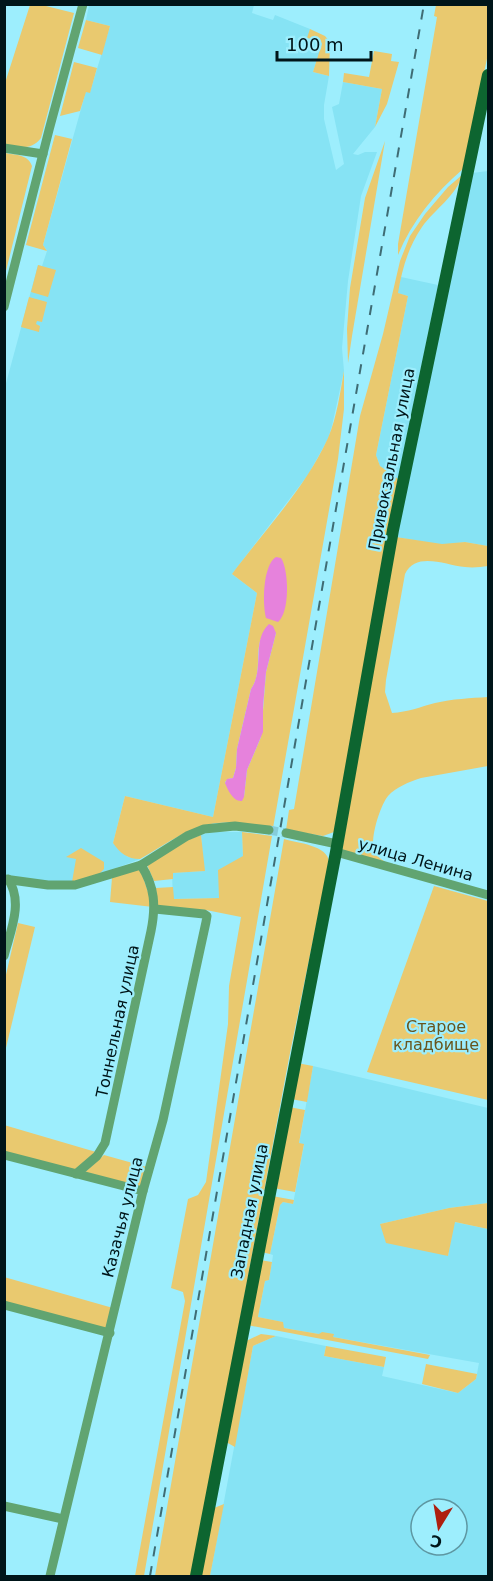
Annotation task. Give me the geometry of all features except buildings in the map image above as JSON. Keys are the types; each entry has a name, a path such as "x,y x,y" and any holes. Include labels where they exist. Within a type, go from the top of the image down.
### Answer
{"main road":[{"name":"Привокзальная улица","path":"336,848 393,530 489,75"},
{"name":"Западная улица","path":"195,1576 336,848"}],"street":[{"path":"4,307 42,154 83,4"},
{"path":"4,148 42,154"},
{"path":"6,879 48,885 75,885 141,865 187,836 204,830 235,826 269,830"},
{"name":"улица Ленина","path":"286,833 489,895"},
{"name":"Тоннельная улица","path":"76,1174 98,1156 105,1143 155,909 151,881 141,865"},
{"path":"4,956 16,906 15,889 6,879"},
{"name":"Казачья улица","path":"50,1576 143,1191 163,1120 207,918 204,914 155,909"},
{"path":"4,1155 143,1191"},
{"path":"4,1305 110,1333"},
{"path":"4,1506 63,1519"}],"shaded area":[{"path":"89,5 254,5 252,13 273,20 275,15 310,29 308,38 323,43 313,72 329,76 324,119 336,170 344,164 332,107 339,104 343,82 382,89 375,127 353,154 377,152 361,196 348,281 342,348 344,371 328,439 308,475 232,574 257,593 213,817 125,796 113,843 128,857 140,859 93,877 62,883 5,877 5,387 38,265 42,266 47,251 43,245 86,91 90,92 110,26 86,20"},
{"path":"488,171 488,546 465,542 442,545 396,537 472,173"},
{"path":"401,277 438,285 398,479 380,466 376,455 408,296 397,293"},
{"path":"276,557 281,558 284,564 287,581 285,609 278,622 266,618 264,603 268,568"},
{"path":"269,624 273,626 276,633 266,672 263,732 247,770 244,797 242,801 239,801 231,795 225,783 227,779 233,778 236,768 237,749 257,673 259,647"},
{"path":"214,832 242,832 243,856 219,898 173,899 172,873 204,871 201,835"},
{"path":"313,1066 488,1108 488,1203 449,1208 380,1224 448,1256 454,1222 488,1229 488,1576 210,1576 253,1346 276,1336 326,1346 324,1356 384,1367 382,1376 458,1393 476,1379 479,1363 284,1328 282,1322 258,1317 265,1281 269,1280 273,1255 270,1254 280,1205 283,1202 293,1204 304,1145 299,1144"}],"green space":[{"path":"30,5 42,5 74,13 41,138 33,145 20,147 5,145 5,83"},
{"path":"436,5 488,5 488,54 463,169 425,208 398,255 437,17 434,16"},
{"path":"86,20 110,26 102,55 78,48"},
{"path":"310,29 325,36 330,42 329,76 313,72 322,43 307,38"},
{"path":"374,51 392,54 391,61 399,62 387,104 375,127 382,89 343,82 344,73 369,77"},
{"path":"74,62 97,68 90,93 86,92 80,111 60,116"},
{"path":"55,135 72,139 43,245 47,251 26,245"},
{"path":"385,141 348,363 347,329 350,288 365,198"},
{"path":"5,153 24,157 32,166 5,275"},
{"path":"462,175 455,189 417,235 406,259 398,293 408,296 376,455 380,466 398,479 334,832 323,836 286,830 289,810 294,809 360,416 400,261 410,236 425,214 448,187"},
{"path":"38,265 56,270 48,297 31,292"},
{"path":"29,297 47,302 42,322 37,321 36,324 40,326 39,332 21,327"},
{"path":"344,371 344,409 338,459 273,828 237,823 206,825 186,833 140,859 128,857 113,843 125,796 213,817 257,593 232,574 284,508 319,456 334,422","holes":["276,633 266,672 261,737 247,770 244,797 230,792 225,782 233,778 236,768 237,749 251,689 257,676 262,636"]},
{"path":"396,537 442,544 465,542 488,546 488,566 468,567 424,561 410,567 405,574 385,692 392,713 435,703 488,697 488,766 421,778 391,793 376,822 373,838 375,852 387,863 342,850"},
{"path":"242,832 272,836 144,1576 135,1576 185,1301 183,1292 171,1288 188,1199 198,1195 206,1182 228,1024 229,986 241,917 206,910 157,907 156,888 173,887 174,899 219,898 218,870 243,856"},
{"path":"201,835 205,871 173,873 173,879 154,881 147,865 185,841"},
{"path":"284,839 318,848 327,856 329,862 289,1058 192,1576 155,1576"},
{"path":"81,848 104,862 104,869 98,875 72,882 76,859 66,857"},
{"path":"140,868 153,907 110,902 112,878"},
{"name":"Старое кладбище","path":"434,886 488,901 488,1100 367,1072"},
{"path":"18,923 35,927 5,1052 5,979"},
{"path":"297,1063 313,1066 307,1102 291,1099"},
{"path":"289,1107 305,1110 299,1143 304,1144 295,1192 273,1188"},
{"path":"4,1125 96,1152 75,1171 5,1152"},
{"path":"104,1155 147,1167 141,1188 84,1173"},
{"path":"272,1196 294,1200 293,1204 283,1202 280,1205 270,1254 261,1252"},
{"path":"488,1203 488,1229 455,1222 448,1256 386,1243 380,1224 449,1208"},
{"path":"260,1260 272,1262 269,1280 265,1281 258,1317 283,1322 284,1328 334,1334 333,1337 430,1355 428,1359 247,1325"},
{"path":"4,1277 113,1308 108,1329 5,1302"},
{"path":"261,1334 276,1336 253,1346 235,1447 226,1442 246,1341"},
{"path":"326,1346 386,1357 384,1367 324,1356"},
{"path":"426,1364 477,1374 476,1379 458,1393 422,1384"},
{"path":"224,1504 210,1576 200,1576 214,1508"}],"tunnel":[{"path":"269,830 286,833"}],"railway":[{"path":"150,1576 424,4"}]}
